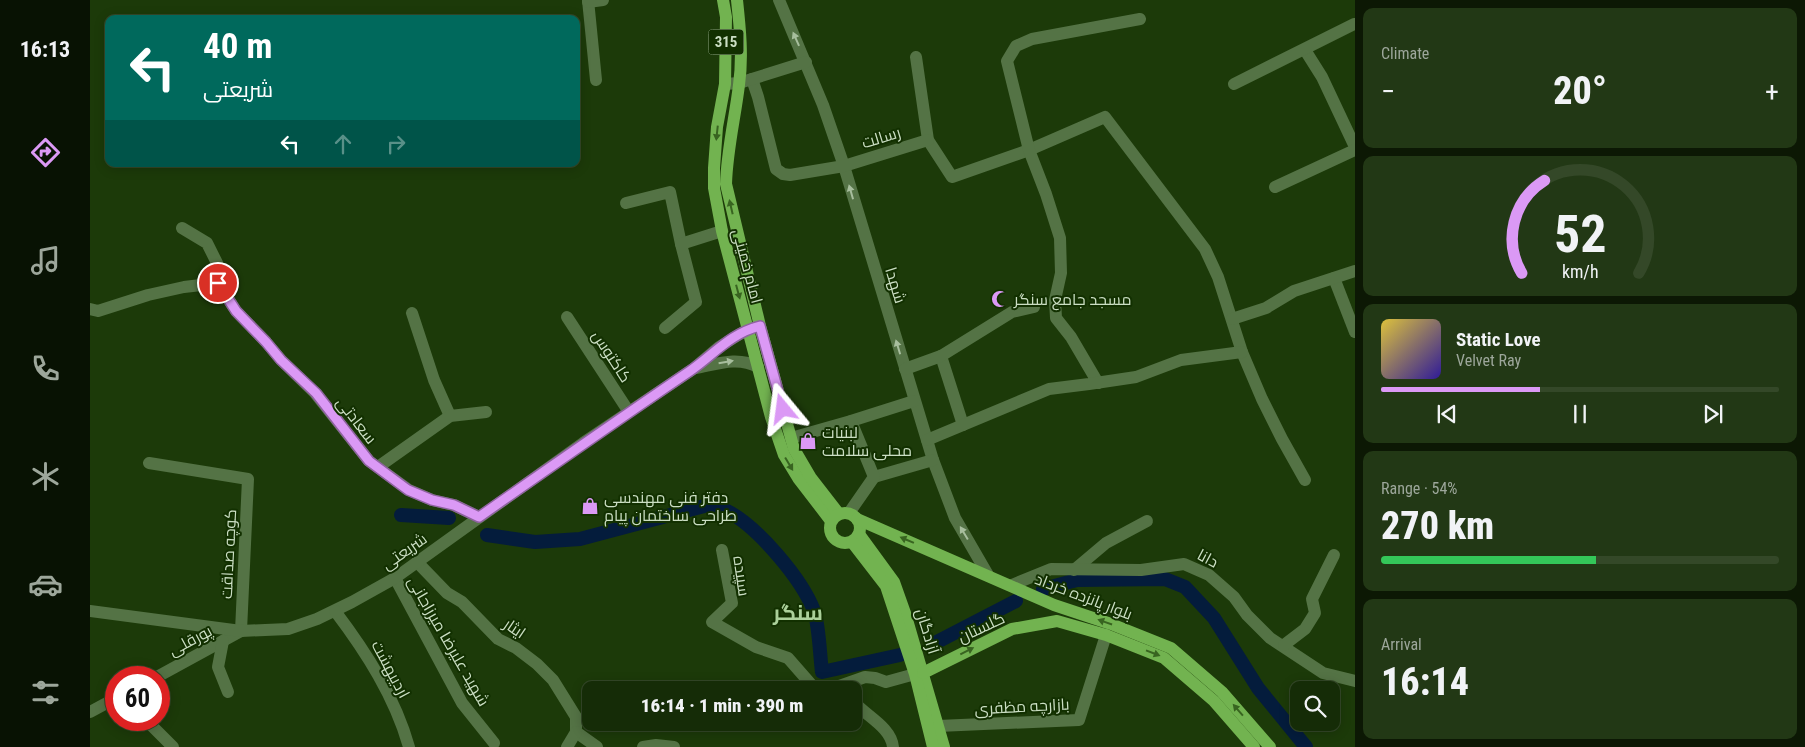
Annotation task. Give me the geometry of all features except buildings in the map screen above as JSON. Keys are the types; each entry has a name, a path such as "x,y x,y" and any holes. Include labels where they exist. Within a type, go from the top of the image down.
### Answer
{"main road":[{"name":"امام خمینی","path":"723,0 726,17 725,84 714,168 714,188 722,231 794,449 811,478 844,517"},
{"name":"امام خمینی","path":"737,0 740,46 745,81 727,164 726,184 754,327 758,367 784,455 798,478 844,517"},
{"path":"844,517 860,526 856,538 842,544 834,539 829,531 844,517"},
{"name":"بلوار پانزده خرداد","path":"844,517 1012,585 1054,605 1171,648 1222,692 1270,747"},
{"name":"آزادگان","path":"856,538 894,582 906,613 933,747"},
{"name":"بلوار پانزده خرداد","path":"1057,621 1106,635 1164,658 1214,701 1254,747"},
{"name":"گلستان","path":"919,673 1012,629 1057,621"},
{"name":"آزادگان","path":"919,673 944,747"}],"street":[{"path":"596,80 588,1 603,0"},
{"name":"شهدا","path":"779,0 823,105 844,166 933,460 955,518 988,575"},
{"path":"1098,383 1077,345 1056,318 1055,300 1060,273 1060,238 1029,150 1007,61 1016,46 1032,39 1140,19"},
{"path":"1234,84 1354,24"},
{"path":"1275,187 1355,149 1322,77 1305,50"},
{"path":"916,57 928,140 952,177 1029,150 1104,117 1205,249 1218,277 1242,352 1266,407 1305,480"},
{"path":"725,84 745,81 806,62"},
{"name":"رسالت","path":"745,81 758,97 776,169 783,174 844,166 928,140"},
{"path":"626,203 670,192 696,302 665,328"},
{"name":"سعادتی","path":"182,228 207,243 217,263 218,283 236,311 281,360 316,393 369,461 408,490 432,500 454,505 479,517"},
{"path":"681,244 722,231"},
{"path":"1232,319 1266,308 1294,291 1355,271"},
{"path":"1334,278 1355,332"},
{"path":"90,309 98,311 148,295 218,283"},
{"path":"905,369 942,356 1012,312 1034,307"},
{"path":"412,314 434,380 450,416"},
{"name":"کاکتوس","path":"567,317 629,412"},
{"name":"شریعتی","path":"90,611 241,631 288,629 317,619 394,578 693,369 719,347 754,327"},
{"path":"927,440 1049,389 1136,377 1181,360 1242,352"},
{"path":"942,356 963,425"},
{"name":"شریعتی","path":"693,369 741,360 758,367"},
{"path":"791,438 914,401"},
{"path":"378,467 450,416 486,412"},
{"path":"851,421 874,477"},
{"path":"844,517 874,477 933,460"},
{"name":"کوچه صداقت","path":"148,462 248,479 241,631"},
{"path":"1074,570 1106,543 1147,521"},
{"name":"سپیده","path":"722,550 732,603 712,622 756,646 788,658 808,681"},
{"path":"1284,645 1305,628 1315,613 1312,599 1334,555"},
{"name":"ایثار","path":"417,562 447,593 462,602 498,639 516,648 537,664 553,680 576,716 576,732"},
{"name":"دانا","path":"1012,585 1050,570 1141,570 1184,564 1209,575 1234,597 1247,615 1270,638 1284,645 1323,673 1355,681"},
{"name":"شهید علیرضا میرزاجانی","path":"394,578 462,703 494,742"},
{"name":"اردیبهشت","path":"335,610 363,648 384,686 405,732 409,747"},
{"name":"پورقلی","path":"170,670 241,631"},
{"name":"بازارچه مظفری","path":"938,726 1079,720 1106,635"},
{"path":"223,641 218,667 228,692"},
{"path":"853,681 865,676 886,682 919,673"},
{"path":"90,712 105,704"},
{"path":"862,709 892,739 893,747"},
{"path":"157,731 173,747"},
{"path":"567,747 576,732 597,747"},
{"path":"643,747 656,745 674,747"}],"waterway":[{"path":"487,535 535,542 580,539 708,505 720,508 739,518 752,528 800,584 816,617 822,672 900,655"},
{"path":"401,515 449,518"},
{"path":"1043,589 1077,580 1165,579 1185,587 1214,618 1258,688 1306,747"},
{"path":"933,644 1016,601"}],"place":[{"name":"مسجد جامع سنگر","path":"1000,299"},
{"name":"لبنیات محلی سلامت","path":"808,441"},
{"name":"دفتر فنی مهندسی طراحی ساختمان پیام","path":"590,506"}],"district":[{"name":"سنگر","path":"798,613"}],"route":[{"path":"218,283 236,311 281,360 316,393 369,461 408,490 432,500 454,505 479,517 582,443 693,369 719,347 748,329 760,326 783,409"}]}
